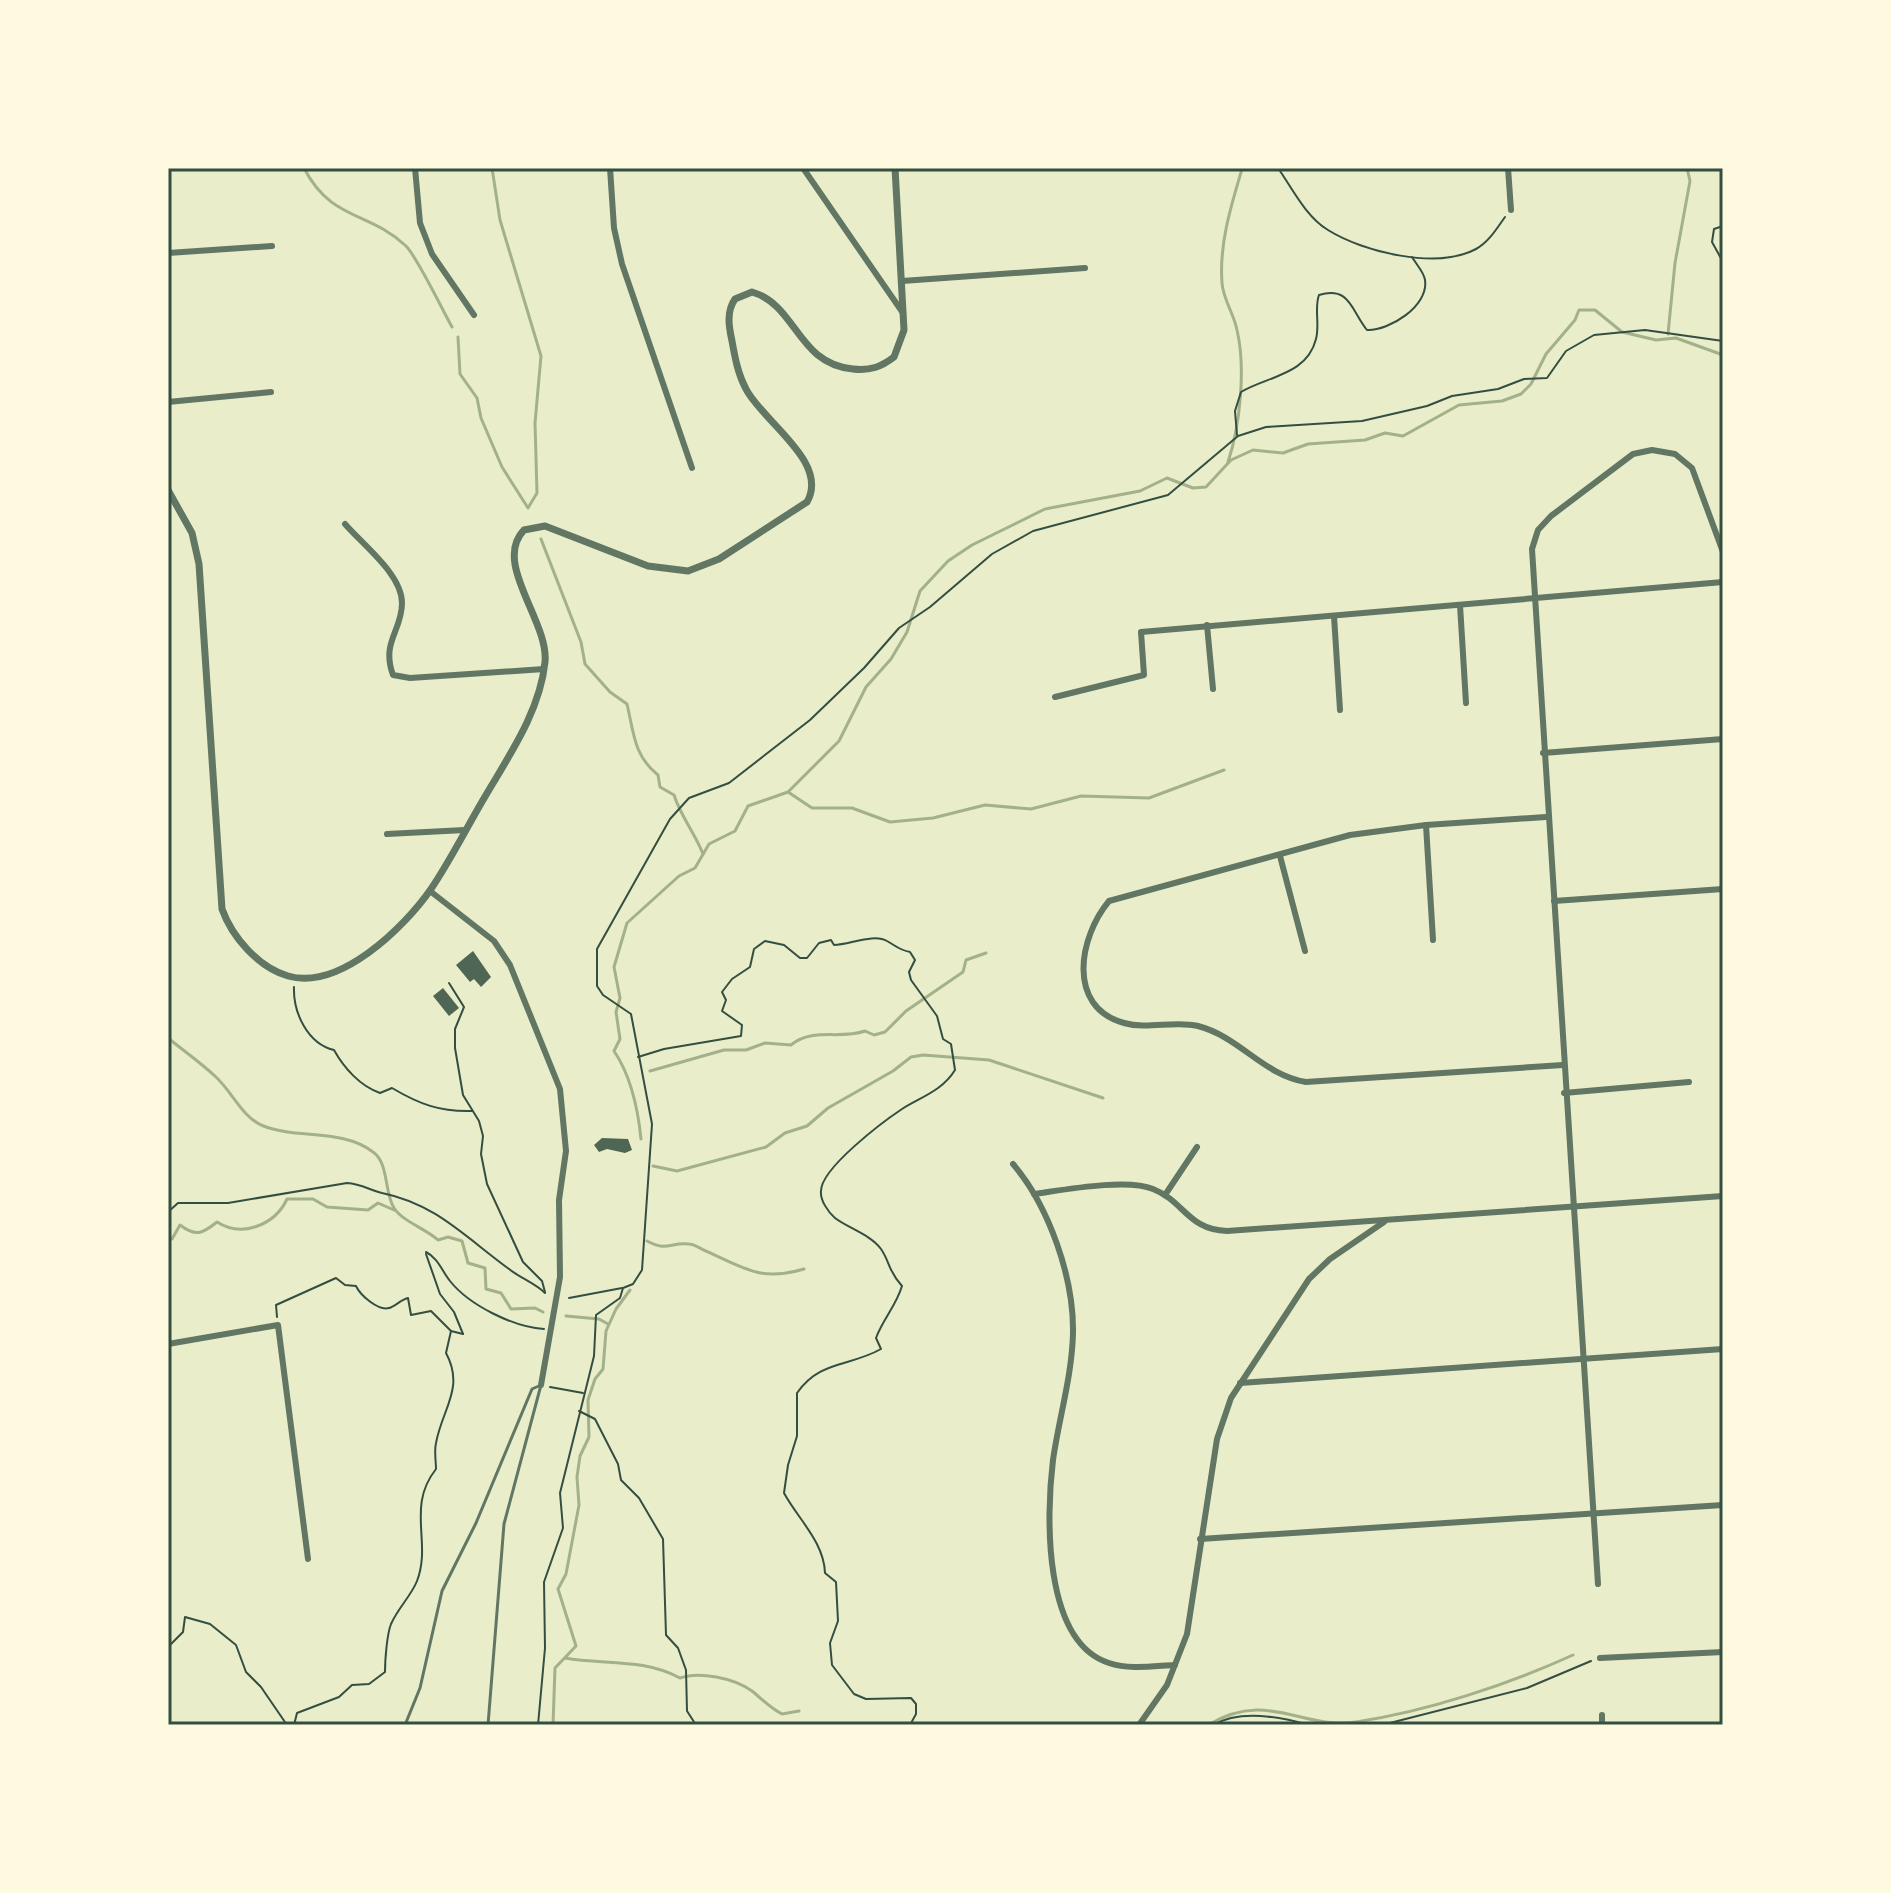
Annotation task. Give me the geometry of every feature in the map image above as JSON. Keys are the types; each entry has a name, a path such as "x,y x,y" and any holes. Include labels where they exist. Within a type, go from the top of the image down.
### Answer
{"street":[{"path":"415,168 420,223 432,254 474,315"},
{"path":"610,168 614,228 622,264 692,468"},
{"path":"803,168 904,314"},
{"path":"168,490 192,533 199,564 222,909 231,929 251,953 285,976 330,976 354,963 430,891 520,737 544,669 541,632 514,564 515,546 524,530 537,526 555,528 648,566 688,571 731,552 803,506 811,496 813,484 809,468 758,406 741,377 729,320 735,299 745,293 761,295 780,312 815,356 842,368 870,369 894,357 903,339 904,314 895,168"},
{"path":"1508,168 1511,210"},
{"path":"168,253 272,246"},
{"path":"902,281 1085,268"},
{"path":"168,402 271,392"},
{"path":"1598,1584 1546,817 1532,549 1541,526 1639,452 1665,451 1688,464 1699,481 1709,521 1723,552"},
{"path":"345,524 387,572 401,595 400,615 388,650 393,675 410,678 544,669"},
{"path":"1055,697 1144,675 1141,632 1723,582"},
{"path":"1460,605 1466,703"},
{"path":"1334,616 1340,710"},
{"path":"1207,625 1213,689"},
{"path":"1543,753 1723,739"},
{"path":"1546,817 1426,825 1350,835 1109,901 1088,934 1083,981 1092,1000 1105,1014 1137,1026 1197,1026 1242,1048 1284,1079 1306,1082 1563,1065"},
{"path":"1426,825 1433,940"},
{"path":"387,834 465,830"},
{"path":"1280,856 1305,951"},
{"path":"1554,901 1723,889"},
{"path":"430,891 494,941 510,965 560,1089 566,1140 559,1200 560,1277 541,1385"},
{"path":"1564,1093 1689,1082"},
{"path":"1165,1195 1197,1147"},
{"path":"1013,1164 1034,1194 1060,1259 1072,1315 1071,1353 1051,1486 1060,1609 1075,1638 1099,1659 1128,1666 1175,1665"},
{"path":"1034,1194 1135,1185 1165,1195 1201,1226 1217,1231 1384,1222 1723,1196"},
{"path":"1139,1725 1160,1698 1189,1624 1220,1427 1240,1383 1319,1269 1384,1222"},
{"path":"168,1344 278,1325 308,1559"},
{"path":"1240,1383 1723,1349"},
{"path":"1200,1539 1723,1505"},
{"path":"1600,1658 1723,1652"},
{"path":"1602,1715 1602,1725"}],"lane":[{"path":"405,1725 420,1688 442,1591 476,1523 532,1389 541,1385"},
{"path":"488,1725 504,1524 541,1385"}],"path":[{"path":"1278,168 1325,229 1374,251 1412,257 1464,253 1477,248 1511,210"},
{"path":"1723,226 1714,229 1712,242 1723,262"},
{"path":"1238,436 1235,411 1241,392 1286,375 1311,351 1317,328 1319,295 1343,294 1367,330 1386,326 1405,317 1424,288 1424,276 1412,257"},
{"path":"569,1298 623,1288 633,1284 642,1270 652,1124 627,1008 597,986 597,949 670,819 689,798 729,783 810,720 864,668 899,628 930,607 992,554 1033,531 1168,495 1238,436 1266,427 1362,421 1531,377 1539,380 1547,378 1574,345 1604,333 1645,330 1723,341"},
{"path":"638,1058 664,1049 741,1036 742,1025 722,1011 726,1000 722,992 732,979 750,967 754,949 765,941 784,945 800,958 807,958 819,943 831,940 834,945 851,945 869,939 888,941 897,949 910,952 915,960 909,972 911,980 929,1005 951,1048 955,1070 950,1078 929,1097 877,1125 826,1177 821,1190 825,1207 835,1218 880,1248 888,1271 902,1286 896,1305 881,1325 876,1338 881,1349 866,1358 819,1370 797,1393 797,1436 784,1493 817,1541 825,1561 825,1573 836,1582 838,1621 830,1643 832,1665 854,1694 866,1699 911,1698 916,1704 916,1714 910,1725"},
{"path":"297,978 294,1007 308,1034 321,1047 334,1050 344,1066 372,1091 380,1093 392,1088 420,1105 450,1112 473,1111"},
{"path":"168,1212 178,1203 228,1203 347,1183 366,1185 381,1193 393,1193 425,1205 517,1276 545,1293 542,1281 530,1272 519,1254 487,1184 481,1154 483,1136 463,1095 455,1048 455,1029 464,1007 449,983"},
{"path":"278,1325 276,1305 336,1278 345,1285 356,1286 359,1293 382,1308 391,1308 408,1298 411,1315 431,1311 451,1331 463,1334 454,1312 440,1294 426,1252 433,1256 451,1284 473,1300 507,1320 545,1329"},
{"path":"538,1725 545,1648 544,1582 563,1528 560,1493 594,1356 596,1315 620,1298 623,1288"},
{"path":"294,1725 297,1713 339,1697 352,1685 369,1684 385,1672 390,1626 417,1580 423,1553 418,1522 425,1483 436,1469 435,1444 456,1387 454,1368 446,1353 451,1331"},
{"path":"541,1385 583,1393"},
{"path":"578,1411 591,1415 618,1464 621,1480 639,1498 663,1539 666,1635 678,1648 686,1670 687,1711 696,1725"},
{"path":"168,1647 183,1632 185,1617 210,1624 236,1645 246,1672 287,1725"},
{"path":"1382,1725 1527,1688 1600,1658"},
{"path":"1213,1725 1236,1718 1276,1716 1309,1725"}],"building":[{"path":"473,951 491,977 481,987 474,979 470,982 456,965"},
{"path":"443,988 459,1008 449,1016 433,996"},
{"path":"602,1138 628,1139 632,1150 625,1153 607,1149 599,1152 594,1145"}],"waterway":[{"path":"304,168 326,198 378,226 406,246 452,327"},
{"path":"458,337 460,374 477,398 481,418 502,467 528,508 537,493 535,423 541,356 500,220 492,168"},
{"path":"1668,334 1675,263 1690,181 1687,168"},
{"path":"1228,462 1238,414 1241,362 1236,324 1223,289 1222,254 1242,169"},
{"path":"641,1139 633,1093 614,1051 620,1039 616,1012 620,998 614,967 627,923 679,876 695,868 709,844 735,831 748,806 788,792 839,741 866,687 891,659 907,632 920,591 948,561 972,545 1045,509 1140,491 1167,478 1193,488 1206,487 1231,460 1253,450 1283,453 1308,444 1365,440 1385,433 1403,436 1459,405 1502,401 1521,394 1531,384 1546,354 1575,320 1579,310 1595,310 1622,332 1656,340 1676,338 1723,355"},
{"path":"541,539 581,642 585,664 610,692 627,704 639,752 658,775 660,787 674,795 703,854"},
{"path":"788,792 812,808 852,808 890,822 933,818 985,805 1031,809 1081,796 1149,798 1224,770"},
{"path":"650,1071 724,1050 746,1050 765,1043 791,1045 808,1036 865,1031 874,1035 885,1032 906,1011 963,972 966,960 986,953"},
{"path":"168,1038 216,1077 248,1116 261,1125 347,1140 373,1152 382,1163 391,1201 398,1213 438,1240 448,1237 462,1241 468,1263 485,1268 486,1289 501,1293 511,1309 535,1308 543,1312"},
{"path":"653,1166 677,1171 766,1147 785,1133 807,1126 828,1108 893,1071 911,1057 923,1055 989,1060 1103,1098"},
{"path":"168,1239 172,1239 180,1225 195,1232 203,1231 217,1222 237,1229 257,1226 275,1216 287,1199 313,1199 327,1207 368,1210 378,1203 394,1210"},
{"path":"647,1241 664,1246 691,1244 743,1268 764,1274 804,1269"},
{"path":"553,1725 555,1668 576,1646 558,1589 566,1574 579,1505 577,1477 580,1456 589,1437 588,1400 595,1379 603,1369 606,1331 616,1309 630,1290"},
{"path":"566,1316 599,1319 608,1324"},
{"path":"1208,1725 1249,1710 1266,1710 1336,1723 1383,1717 1467,1696 1573,1655"},
{"path":"565,1658 652,1667 680,1678 697,1675 716,1677 745,1686 782,1714 799,1711"}]}
